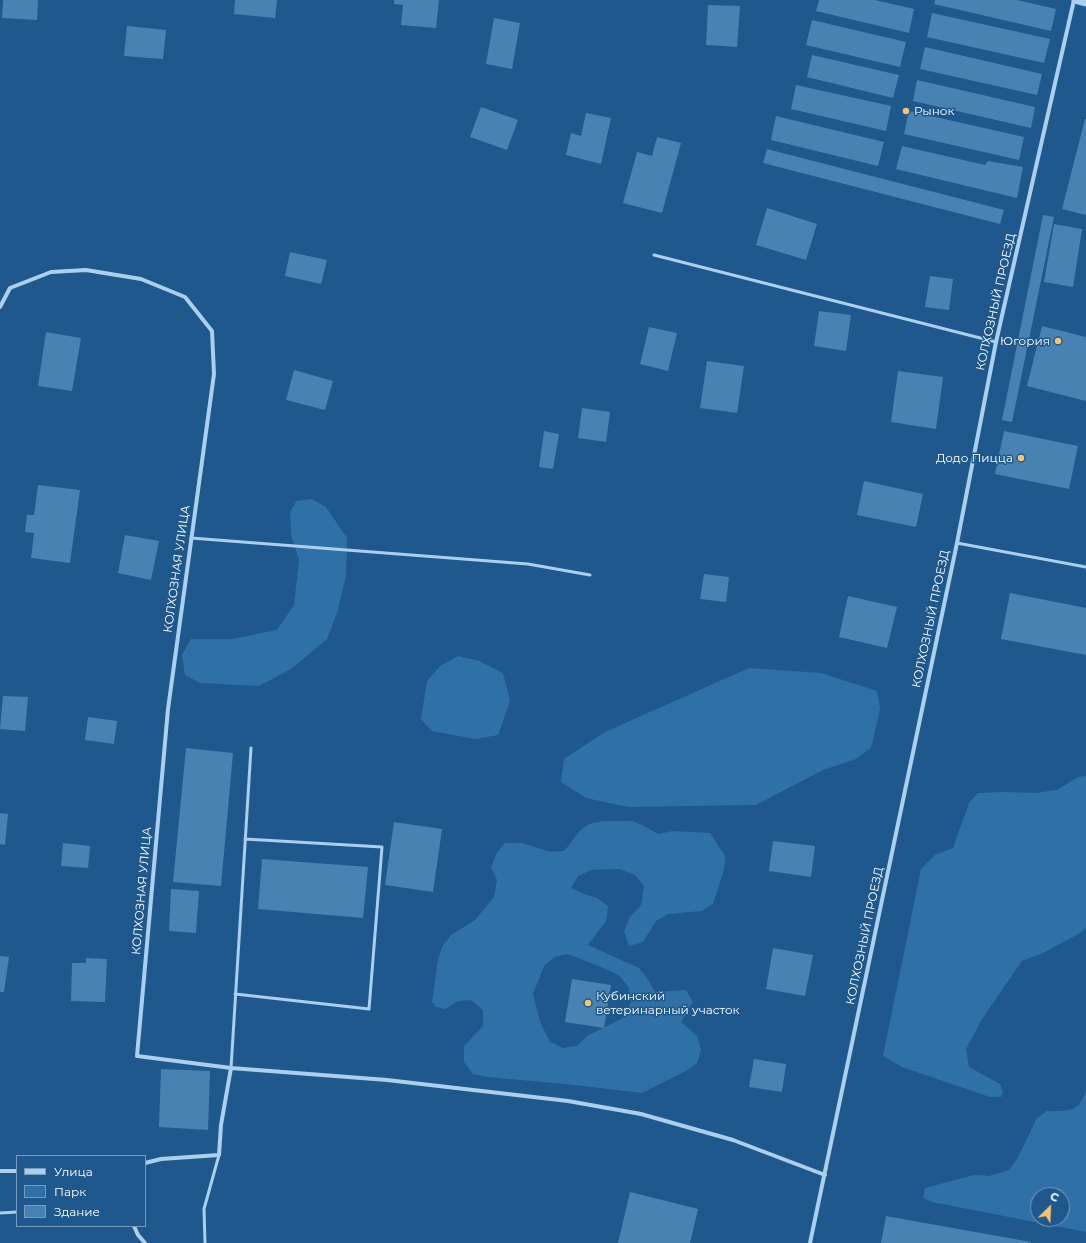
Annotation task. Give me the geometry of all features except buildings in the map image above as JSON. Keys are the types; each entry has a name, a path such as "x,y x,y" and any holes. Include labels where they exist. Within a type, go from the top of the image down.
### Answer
{"street":[{"path":"1075,0 1086,3"},
{"name":"КОЛХОЗНЫЙ ПРОЕЗД","path":"810,1243 957,543 996,342 1075,0"},
{"name":"КОЛХОЗНАЯ УЛИЦА","path":"0,307 10,288 51,272 86,270 142,279 186,297 212,331 214,374 168,709 137,1056 231,1068"},
{"path":"146,1163 161,1159 219,1155 221,1125 231,1068 386,1080 568,1101 641,1114 733,1140 825,1175"},
{"path":"0,1172 16,1171"},
{"path":"134,1227 144,1243"}],"lane":[{"path":"654,255 996,342"},
{"path":"192,538 528,564 590,575"},
{"path":"957,543 1086,568"},
{"path":"231,1068 251,748"},
{"path":"235,994 369,1009 382,847 245,839"},
{"path":"205,1243 204,1208 219,1155"},
{"path":"0,1212 16,1212"}],"green space":[{"path":"312,499 326,507 347,538 346,576 337,613 327,639 291,669 259,686 200,683 185,675 182,655 191,639 232,639 277,630 294,605 299,560 291,535 290,513 296,501"},
{"path":"458,656 479,661 503,673 510,701 498,735 475,739 432,731 421,719 427,681 440,666"},
{"path":"749,668 821,673 877,691 880,709 871,748 856,759 823,770 756,805 628,807 586,798 561,782 564,759 605,732"},
{"path":"1086,776 1086,927 1082,932 1043,953 1022,961 982,1019 966,1049 969,1067 1000,1084 1003,1091 1001,1097 990,1097 902,1067 883,1056 921,869 935,855 953,848 969,803 978,793 1036,793 1057,790 1078,777"},
{"path":"604,821 632,821 658,834 673,831 710,833 725,856 724,870 713,904 701,911 668,914 656,921 643,942 629,946 624,931 630,917 641,905 644,886 635,875 619,869 591,870 578,876 571,888 597,898 608,906 606,921 588,945 639,968 655,992 686,990 693,1002 681,1022 697,1036 701,1050 697,1063 684,1072 642,1093 487,1077 473,1074 464,1062 464,1046 483,1026 483,1010 471,1000 458,1001 445,1009 436,1007 432,1002 438,960 442,947 451,935 475,920 494,897 497,880 491,867 496,854 505,843 522,843 550,852 564,851 580,831 591,824","holes":["568,954 620,976 629,988 631,1002 625,1017 587,1036 577,1046 563,1048 550,1042 540,1022 533,994 544,966 554,957"]},
{"path":"1086,1092 1086,1232 1060,1227 1070,1227 1070,1187 1030,1187 1030,1221 932,1202 923,1198 925,1188 974,1175 989,1176 1009,1170 1017,1159 1037,1118 1047,1111 1073,1109 1079,1105"}],"place":[{"name":"Рынок","path":"906,111"},
{"name":"Югория","path":"1058,341"},
{"name":"Додо Пицца","path":"1021,458"},
{"name":"Кубинский ветеринарный участок","path":"588,1003"}]}
